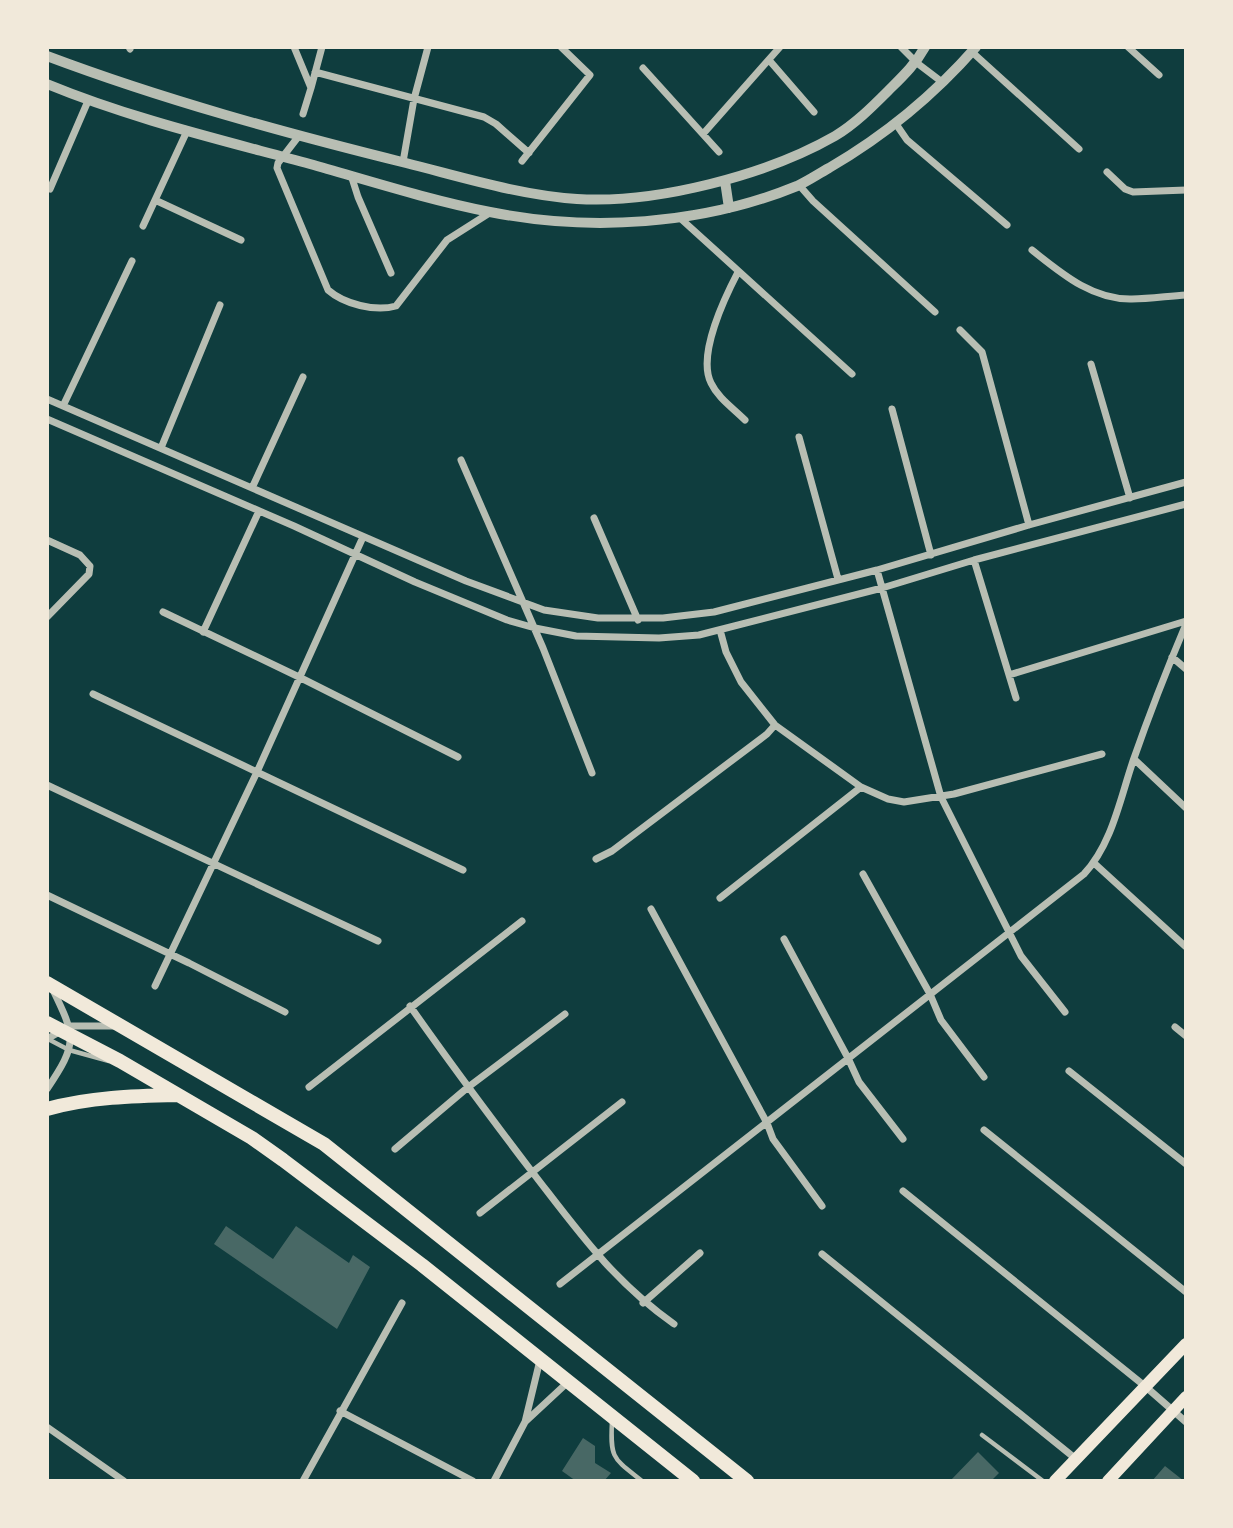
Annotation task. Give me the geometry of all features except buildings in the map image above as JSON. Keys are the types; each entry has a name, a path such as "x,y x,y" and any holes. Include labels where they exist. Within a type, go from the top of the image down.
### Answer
{"main road":[{"path":"49,984 301,1129 346,1160 747,1481"},
{"path":"47,1023 120,1061 252,1138 312,1180 693,1481"},
{"path":"47,1109 75,1101 107,1097 178,1095"},
{"path":"1055,1481 1186,1344"},
{"path":"1108,1481 1186,1397"}],"street":[{"path":"294,47 311,88"},
{"path":"303,114 322,47"},
{"path":"403,162 414,99 428,47"},
{"path":"522,161 590,75 561,47"},
{"path":"703,134 780,47"},
{"path":"901,47 916,63 942,82"},
{"path":"47,55 98,75 298,137 506,188 574,199 612,200 725,181 784,161 836,135 861,117 916,63 925,47"},
{"path":"1128,47 1159,75"},
{"path":"47,84 88,101 187,131 418,195 491,212 591,223 680,218 729,208 799,185 853,154 896,124 974,50 983,63 1079,149"},
{"path":"769,60 814,112"},
{"path":"643,68 719,152"},
{"path":"315,72 484,117 496,124 528,153"},
{"path":"51,190 88,101"},
{"path":"896,124 908,140 1007,225"},
{"path":"143,226 187,131"},
{"path":"298,137 282,156 277,168 328,290 345,302 386,309 396,306 447,240 491,212"},
{"path":"1107,172 1125,189 1133,192 1186,190"},
{"path":"351,175 391,273"},
{"path":"725,181 729,208"},
{"path":"799,185 813,201 935,312"},
{"path":"155,200 241,240"},
{"path":"680,218 852,374"},
{"path":"1032,250 1068,278 1107,296 1129,299 1186,295"},
{"path":"65,403 132,261"},
{"path":"738,272 719,310 708,363 708,376 719,395 745,420"},
{"path":"163,444 220,305"},
{"path":"960,330 982,352 1029,525"},
{"path":"1091,364 1130,498"},
{"path":"252,488 303,377"},
{"path":"47,399 65,403 163,444 252,488 363,537 525,604 569,615 638,620 715,612 877,570 1186,482"},
{"path":"892,409 931,555"},
{"path":"47,419 507,620 576,635 659,638 699,635 882,588 974,560 1186,504"},
{"path":"799,437 838,579"},
{"path":"461,460 525,604 592,773"},
{"path":"203,632 259,511"},
{"path":"594,519 638,620"},
{"path":"155,986 257,772 363,537"},
{"path":"47,540 80,555 90,565 89,574 47,617"},
{"path":"974,560 1016,698"},
{"path":"877,570 941,797 1021,956 1065,1012"},
{"path":"163,612 458,757"},
{"path":"1009,675 1186,622"},
{"path":"560,1284 1084,874 1094,863 1106,841 1186,622"},
{"path":"720,630 726,652 741,682 775,725 861,787 888,799 904,803 941,797 1102,754"},
{"path":"1172,657 1186,669"},
{"path":"93,694 463,870"},
{"path":"596,859 612,851 775,725"},
{"path":"1134,759 1186,808"},
{"path":"47,785 378,941"},
{"path":"720,898 861,787"},
{"path":"1094,863 1186,947"},
{"path":"863,874 930,994 941,1020 984,1077"},
{"path":"47,895 170,953 285,1012"},
{"path":"651,909 767,1123 773,1139 822,1206"},
{"path":"309,1087 522,921"},
{"path":"784,939 865,1092 903,1139"},
{"path":"47,1089 68,1036 49,984"},
{"path":"410,1006 467,1088 596,1254 643,1303 674,1324"},
{"path":"395,1149 467,1088 565,1014"},
{"path":"47,1039 125,1027"},
{"path":"1175,1027 1186,1036"},
{"path":"1069,1071 1186,1164"},
{"path":"480,1213 622,1102"},
{"path":"984,1130 1186,1292"},
{"path":"903,1191 1186,1422"},
{"path":"643,1303 700,1253"},
{"path":"822,1254 1076,1459"},
{"path":"303,1481 340,1410 402,1303"},
{"path":"494,1481 525,1422 540,1360"},
{"path":"525,1422 568,1382"},
{"path":"340,1410 473,1481"},
{"path":"47,1427 124,1481"}],"lane":[{"path":"47,1039 68,1036"},
{"path":"612,1417 611,1448 616,1460 642,1481"},
{"path":"982,1435 1043,1481"}]}
